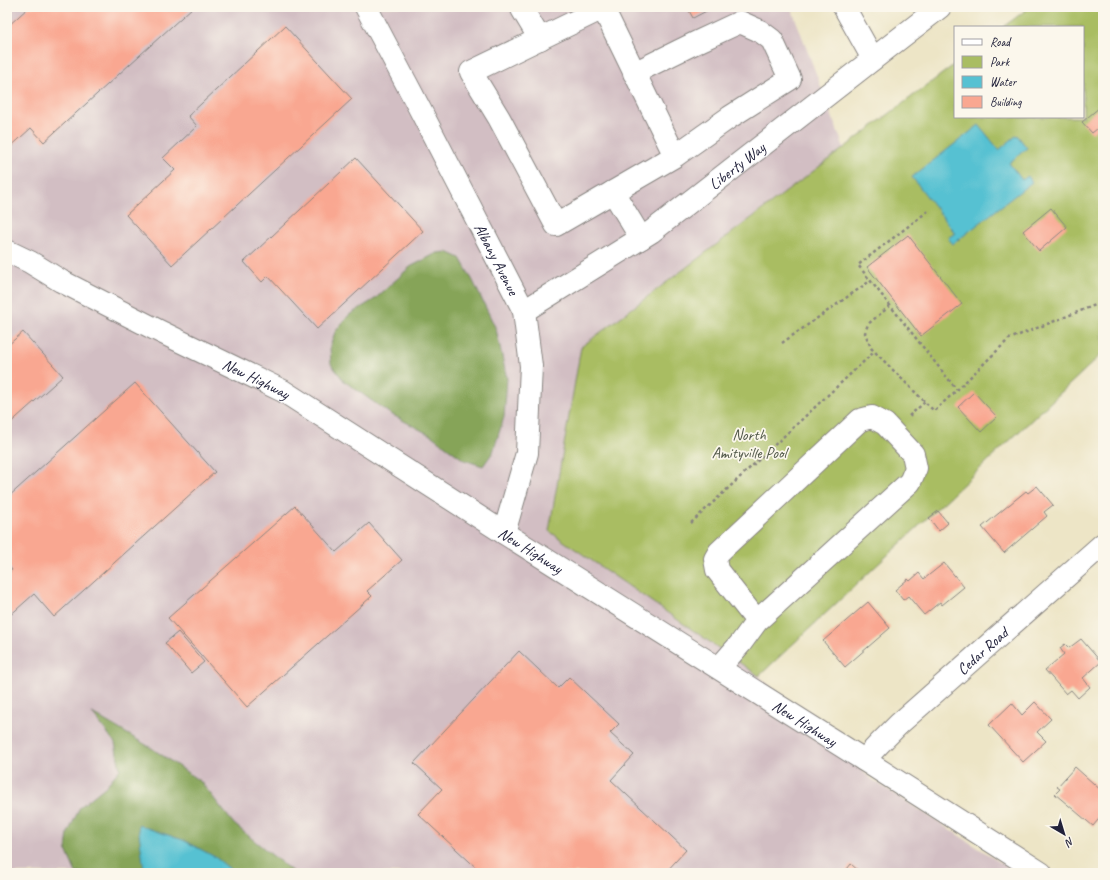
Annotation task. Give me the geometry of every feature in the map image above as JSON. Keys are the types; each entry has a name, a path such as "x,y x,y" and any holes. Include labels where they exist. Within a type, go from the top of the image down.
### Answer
{"street":[{"name":"Albany Avenue","path":"366,7 524,311 531,366 527,453 504,532"},
{"path":"844,7 873,59"},
{"name":"Liberty Way","path":"524,311 651,232 940,7"},
{"path":"634,73 740,22 760,31 772,40 790,79 730,117 675,156 556,225 499,118 471,72 603,8 634,73 675,156"},
{"path":"522,9 540,39"},
{"path":"613,192 641,238"},
{"name":"New Highway","path":"7,251 30,262 61,281 283,391 1041,873"},
{"path":"719,668 757,621 910,482 916,468 913,454 885,424 872,417 860,420 720,552 715,559 716,570 757,621"},
{"name":"Cedar Road","path":"864,760 899,724 1103,544"}],"path":[{"path":"928,211 858,265 957,390"},
{"path":"782,343 870,281"},
{"path":"890,306 868,324 865,333 871,348 934,411 1009,339 1103,302"},
{"path":"691,523 874,352"}],"shaded area":[{"path":"7,7 791,7 844,148 581,347 549,531 759,676 870,778 1017,873 7,873"}],"green space":[{"name":"North Amityville Pool","path":"1030,7 1103,7 1103,353 759,676 549,531 581,347 954,65 954,118 1084,118 1084,26 1004,26"},
{"path":"447,252 460,258 496,329 507,379 504,417 493,452 483,466 464,460 432,436 389,413 344,381 331,364 330,347 335,332 349,315 375,299 410,267 437,253"},
{"path":"92,713 153,749 201,782 234,824 294,873 76,873 66,850 68,833 80,807 106,786 120,769 115,743"}],"water":[{"path":"979,125 999,150 1017,135 1027,148 1009,163 1022,180 1028,176 1032,182 953,244 948,238 955,233 912,177"},
{"path":"138,825 183,840 215,857 235,873 146,873 144,870"}],"building":[{"path":"29,7 193,7 44,142 31,128 7,150 7,27"},
{"path":"687,7 714,7 693,18"},
{"path":"285,26 352,99 172,265 126,215 175,170 163,158 197,126 188,116"},
{"path":"1100,107 1103,110 1103,124 1092,133 1082,122"},
{"path":"356,158 423,231 317,329 268,276 262,282 244,262"},
{"path":"1051,208 1067,227 1039,251 1023,231"},
{"path":"908,235 962,304 921,336 867,267"},
{"path":"23,332 63,376 7,426 7,346"},
{"path":"135,383 215,472 54,617 34,594 7,618 7,574 12,570 7,564 7,498"},
{"path":"974,392 997,417 981,432 958,407"},
{"path":"1037,486 1053,505 1044,512 1047,516 1004,553 982,527 1026,491 1028,493"},
{"path":"295,506 336,552 369,523 402,560 367,591 372,596 247,707 168,618"},
{"path":"938,511 948,523 939,531 929,518"},
{"path":"944,563 964,587 942,605 940,602 924,615 908,596 903,600 895,590 908,579 910,581 919,573 924,579"},
{"path":"868,602 890,628 845,667 823,641"},
{"path":"178,632 204,662 191,673 165,643"},
{"path":"1081,639 1101,662 1083,678 1090,687 1078,698 1071,690 1066,694 1045,670 1064,654 1060,648 1065,644 1069,648"},
{"path":"519,651 558,688 569,677 619,724 610,733 634,755 611,780 686,850 665,873 482,873 418,814 442,789 414,763"},
{"path":"1035,702 1051,719 1037,732 1046,741 1023,762 989,725 1012,703 1022,715"},
{"path":"1075,767 1103,792 1103,814 1093,826 1055,794 1060,789 1057,787"},
{"path":"851,864 861,873 844,873"}]}
